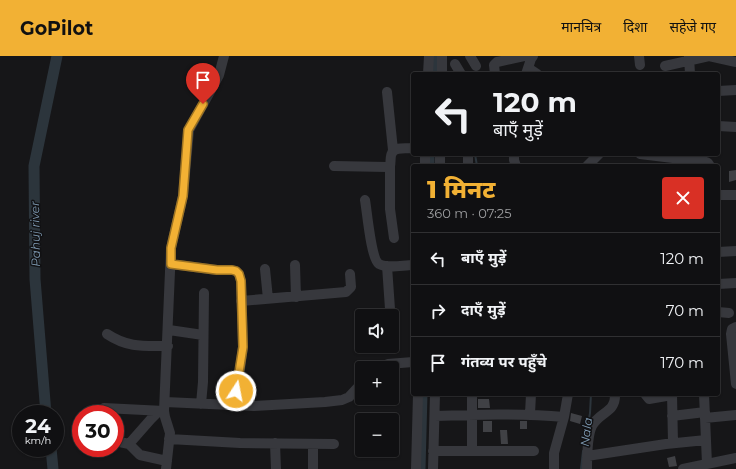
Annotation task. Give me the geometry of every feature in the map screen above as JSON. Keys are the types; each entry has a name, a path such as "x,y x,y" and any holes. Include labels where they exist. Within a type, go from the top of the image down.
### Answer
{"street":[{"path":"124,443 129,444 140,455 166,465 170,433 164,417 163,408 168,346 171,248 183,196 188,130 219,75 224,56"},
{"path":"428,72 430,56"},
{"path":"442,56 442,72"},
{"path":"470,56 476,66"},
{"path":"495,72 494,66 497,62 524,56"},
{"path":"527,71 530,59 533,56"},
{"path":"665,66 689,58 709,56 736,62"},
{"path":"689,58 690,72"},
{"path":"455,64 460,72"},
{"path":"720,91 736,90"},
{"path":"387,92 393,150 391,154 390,166 390,209 394,238"},
{"path":"720,126 736,127"},
{"path":"393,150 398,148 411,148"},
{"path":"589,164 597,156"},
{"path":"652,161 706,162 709,164"},
{"path":"334,166 383,168 390,166"},
{"path":"720,195 736,198"},
{"path":"365,200 376,261 387,266 411,265"},
{"path":"720,252 736,251"},
{"path":"171,264 217,270 228,269 236,271 239,274 241,281 243,347 239,376 232,406"},
{"path":"295,265 296,297"},
{"path":"387,266 390,309"},
{"path":"265,269 268,299"},
{"path":"242,301 346,292 351,287 350,274"},
{"path":"720,284 736,283"},
{"path":"201,404 203,382 204,293"},
{"path":"720,312 729,313"},
{"path":"736,326 732,329 731,334 736,384"},
{"path":"168,330 203,335"},
{"path":"108,334 115,339 131,345 142,347 168,346"},
{"path":"399,363 411,362"},
{"path":"124,408 163,408 201,404 254,406 342,400 355,392"},
{"path":"416,469 418,396"},
{"path":"432,469 435,396"},
{"path":"472,396 472,451"},
{"path":"530,396 530,414"},
{"path":"554,469 554,453 564,417 568,396"},
{"path":"587,469 587,456 592,427 599,418 614,406 615,396"},
{"path":"647,396 649,399 666,396"},
{"path":"672,396 673,443"},
{"path":"703,466 706,440 704,396"},
{"path":"129,444 163,408"},
{"path":"434,416 472,414 530,414 564,417"},
{"path":"672,416 736,415"},
{"path":"169,439 240,443 334,444"},
{"path":"587,456 673,443 706,440"},
{"path":"274,443 276,469"},
{"path":"312,469 313,444"},
{"path":"433,451 534,451"},
{"path":"683,469 736,458"}],"building":[{"path":"736,170 736,180 729,182 729,171"},
{"path":"478,399 489,399 490,408 478,408"},
{"path":"571,413 582,416 580,424 570,421"},
{"path":"483,421 492,421 492,432 483,432"},
{"path":"520,421 527,421 527,429 520,429"},
{"path":"500,430 507,430 508,444 501,444"},
{"path":"675,456 677,466 669,467 667,458"}],"waterway":[{"name":"Pahuj river","path":"45,405 35,279 34,166 57,56"},
{"path":"434,56 434,72"},
{"path":"431,156 431,164"},
{"name":"Nala","path":"475,156 477,164"},
{"path":"422,469 424,396"},
{"name":"Nala","path":"588,425 591,396"},
{"name":"Nala","path":"581,469 583,451"},
{"name":"Pahuj river","path":"52,457 53,469"}],"route":[{"path":"203,104 188,130 183,196 171,248 171,264 217,270 228,269 236,271 239,274 241,281 243,347 236,391"}]}
